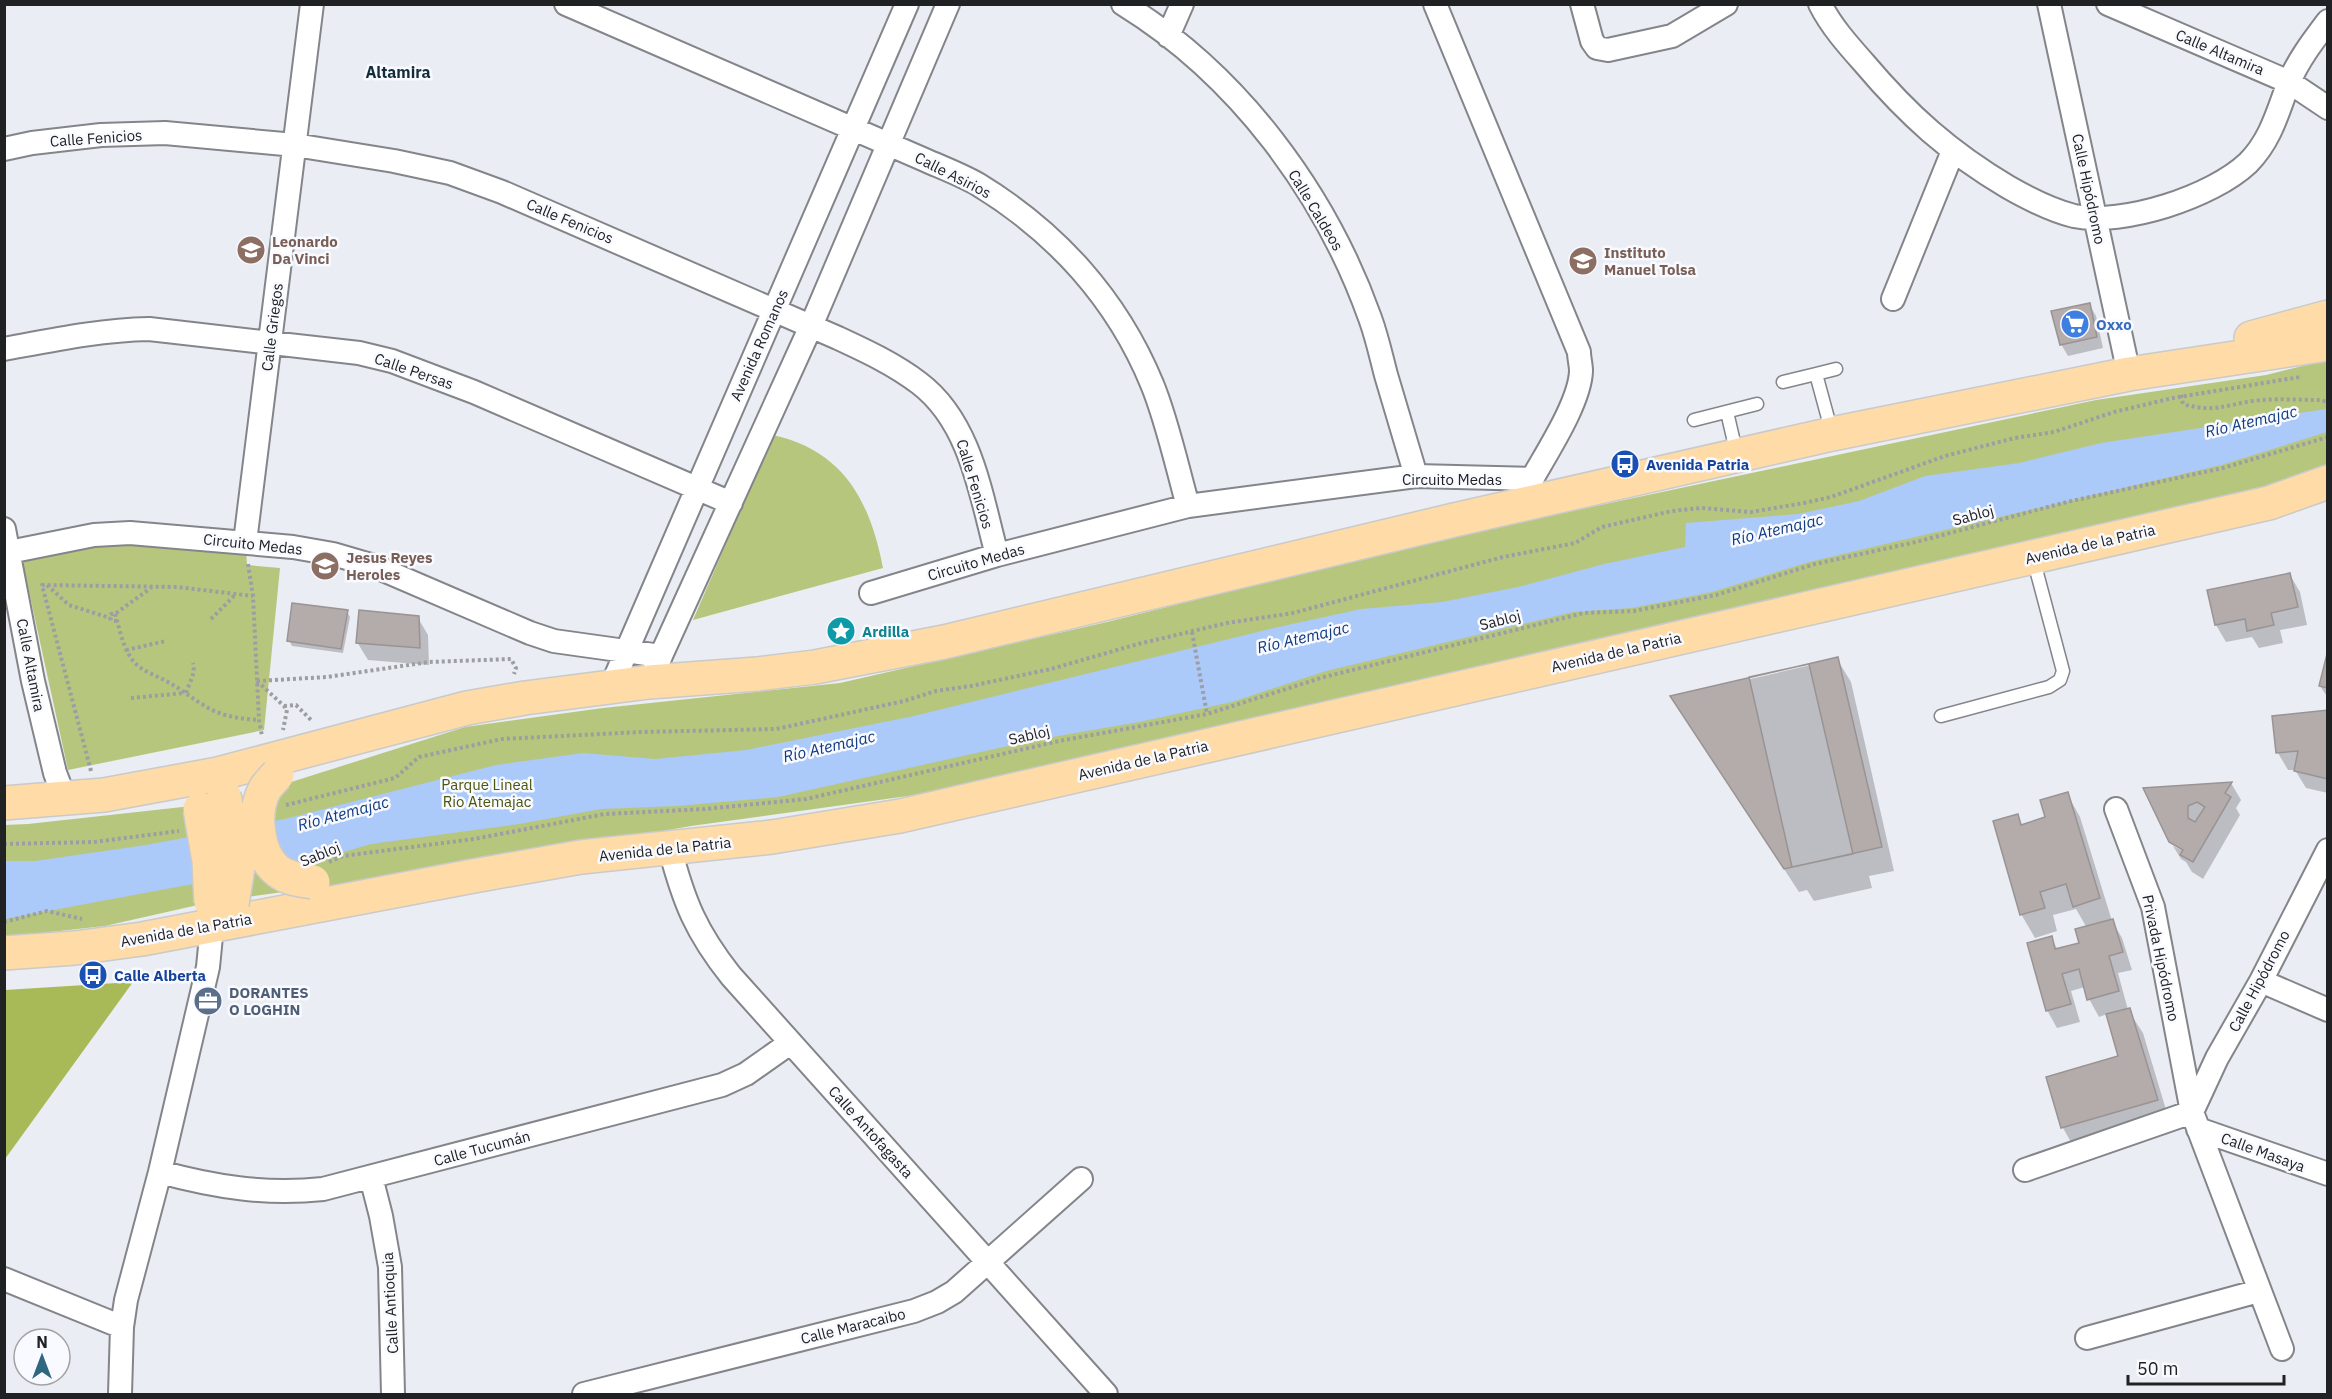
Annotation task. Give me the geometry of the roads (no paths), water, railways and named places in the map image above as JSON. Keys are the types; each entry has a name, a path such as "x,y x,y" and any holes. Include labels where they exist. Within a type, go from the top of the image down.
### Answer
{"main road":[{"path":"209,790 426,718 467,708 611,687 655,669 757,674 875,657 944,642 1542,488 1737,456 1832,434 2129,374 2192,351 2328,317"},
{"path":"2129,374 2175,388 2328,344"},
{"name":"Avenida de la Patria","path":"4,953 120,942 218,911 468,877 581,857 772,837 900,816 2269,503 2328,482"},
{"name":"Avenida de la Patria","path":"2269,503 2328,501"},
{"path":"4,803 209,790 376,749 426,718"},
{"path":"277,775 264,790 258,809 265,856 278,871 304,881 390,877 468,877"},
{"path":"209,790 238,867 218,911"}],"street":[{"name":"Calle Griegos","path":"245,542 312,4"},
{"name":"Calle Asirios","path":"566,4 889,144 976,184 1020,212 1053,240 1088,277 1119,319 1153,386 1188,506"},
{"name":"Avenida Romanos","path":"611,687 907,4"},
{"path":"655,669 811,326 948,4"},
{"name":"Calle Caldeos","path":"1123,4 1190,53 1228,89 1269,135 1308,191 1344,256 1371,319 1416,476"},
{"path":"1168,36 1182,4"},
{"path":"1435,4 1579,352 1581,371 1577,389 1542,488"},
{"path":"1582,4 1592,41 1597,48 1608,50 1672,36 1726,4"},
{"path":"1820,4 1847,44 1891,94 1939,141 1990,176 2049,209 2095,218 2138,213 2181,202 2218,184 2248,163 2269,137 2289,82 2301,58 2328,21"},
{"name":"Calle Hipódromo","path":"2049,4 2129,374"},
{"name":"Calle Altamira","path":"2108,4 2289,82 2328,108"},
{"name":"Calle Fenicios","path":"4,148 101,135 165,133 295,145 394,161 450,173 502,192 811,326 885,361 920,384 941,404 955,424 971,461 997,555"},
{"path":"1893,299 1953,151"},
{"name":"Calle Persas","path":"4,349 118,329 175,331 360,353 392,361 474,392 731,503"},
{"name":"Circuito Medas","path":"872,593 997,555 1188,506 1416,476 1542,488"},
{"name":"Calle Altamira","path":"4,529 9,552 10,582 54,773 65,799"},
{"name":"Circuito Medas","path":"9,552 58,541 118,534 166,535 245,542 333,554 374,566 415,582 530,633 554,641 626,651 655,669"},
{"name":"Privada Hipódromo","path":"2116,809 2153,907 2195,1120 2282,1349"},
{"name":"Calle Antofagasta","path":"670,849 692,918 710,950 790,1043 988,1260 1106,1395"},
{"name":"Calle Hipódromo","path":"2195,1120 2217,1058 2261,981 2328,850"},
{"path":"120,1395 122,1327 126,1300 160,1172 208,967 218,911"},
{"path":"2261,981 2328,1010"},
{"name":"Calle Tucumán","path":"160,1172 215,1186 272,1192 323,1189 722,1084 746,1074 790,1043"},
{"path":"2025,1170 2195,1120"},
{"name":"Calle Masaya","path":"2195,1120 2328,1174"},
{"name":"Calle Antioquia","path":"371,1177 390,1267 393,1395"},
{"name":"Calle Maracaibo","path":"584,1395 914,1311 937,1302 954,1292 1081,1179"},
{"path":"4,1279 122,1327"},
{"path":"2087,1338 2259,1291"}],"lane":[{"path":"1783,382 1836,369"},
{"path":"1816,374 1832,434"},
{"path":"1694,420 1757,404"},
{"path":"1726,412 1737,456"},
{"path":"1941,716 2049,687 2060,680 2062,671 2033,557"}],"water":[{"name":"Río Atemajac","path":"2326,409 2327,432 2221,465 1809,562 1712,592 1632,608 1573,612 1326,671 1232,702 1139,722 1035,740 778,797 677,806 601,809 519,824 371,844 306,863 5,919 5,861 35,861 146,845 285,819 496,765 583,753 655,759 746,750 914,716 1361,609 1442,602 1518,587 1604,564 1685,547 1686,523 1798,514 1859,501 1925,476 2019,463 2101,443"}],"place":[{"name":"Leonardo Da Vinci","path":"251,250"},
{"name":"Instituto Manuel Tolsa","path":"1583,261"},
{"name":"Oxxo","path":"2075,324"},
{"name":"Avenida Patria","path":"1625,464"},
{"name":"Jesus Reyes Heroles","path":"325,566"},
{"name":"Ardilla","path":"841,631"},
{"name":"Calle Alberta","path":"93,975"},
{"name":"DORANTES O LOGHIN","path":"208,1001"}],"district":[{"name":"Altamira","path":"398,72"}],"park label":[{"name":"Parque Lineal Rio Atemajac","path":"487,792"}]}
